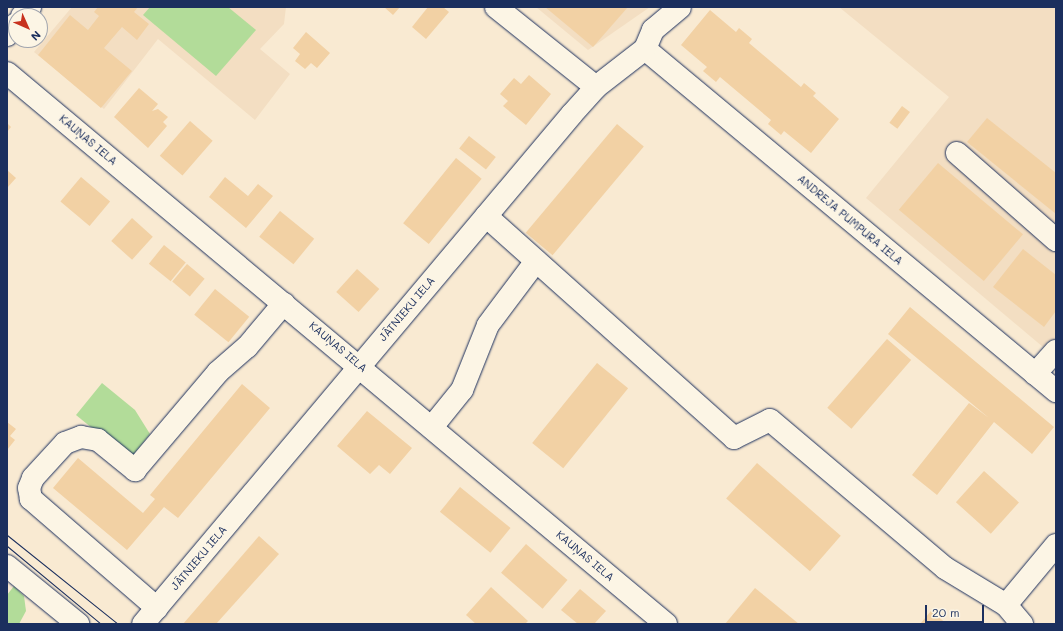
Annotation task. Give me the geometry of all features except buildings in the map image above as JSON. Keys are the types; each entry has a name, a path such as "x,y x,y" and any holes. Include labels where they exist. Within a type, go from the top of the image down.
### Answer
{"street":[{"path":"496,7 596,87"},
{"name":"JĀTNIEKU IELA","path":"144,624 360,365 596,87 645,49 653,30 680,7"},
{"name":"ANDREJA PUMPURA IELA","path":"645,49 1056,391"},
{"name":"KAUŅAS IELA","path":"7,73 360,365 666,624"},
{"path":"957,153 1056,240"},
{"path":"486,216 734,438 770,420 945,568 1006,605 1022,624"},
{"path":"432,427 462,390 488,325 536,261"},
{"path":"157,608 31,499 29,488 33,478 66,443 81,437 98,440 135,470 218,372 247,347 284,303"},
{"path":"1035,374 1056,351"},
{"path":"1006,605 1056,545"},
{"path":"7,566 78,624"}],"shaded area":[{"path":"72,7 286,7 284,24 260,49 290,74 255,120 158,39 104,109 34,52 37,48 48,48 48,35"},
{"path":"536,7 650,7 588,50"},
{"path":"839,7 1056,7 1056,358 866,198 949,97"}],"green space":[{"path":"150,7 228,7 256,30 216,76 143,15"},
{"path":"102,383 135,410 150,434 130,459 76,415"},
{"path":"14,586 24,596 26,611 19,624 7,624 7,595"}],"tram line":[{"path":"7,535 118,624"},
{"path":"7,546 101,624"}]}
